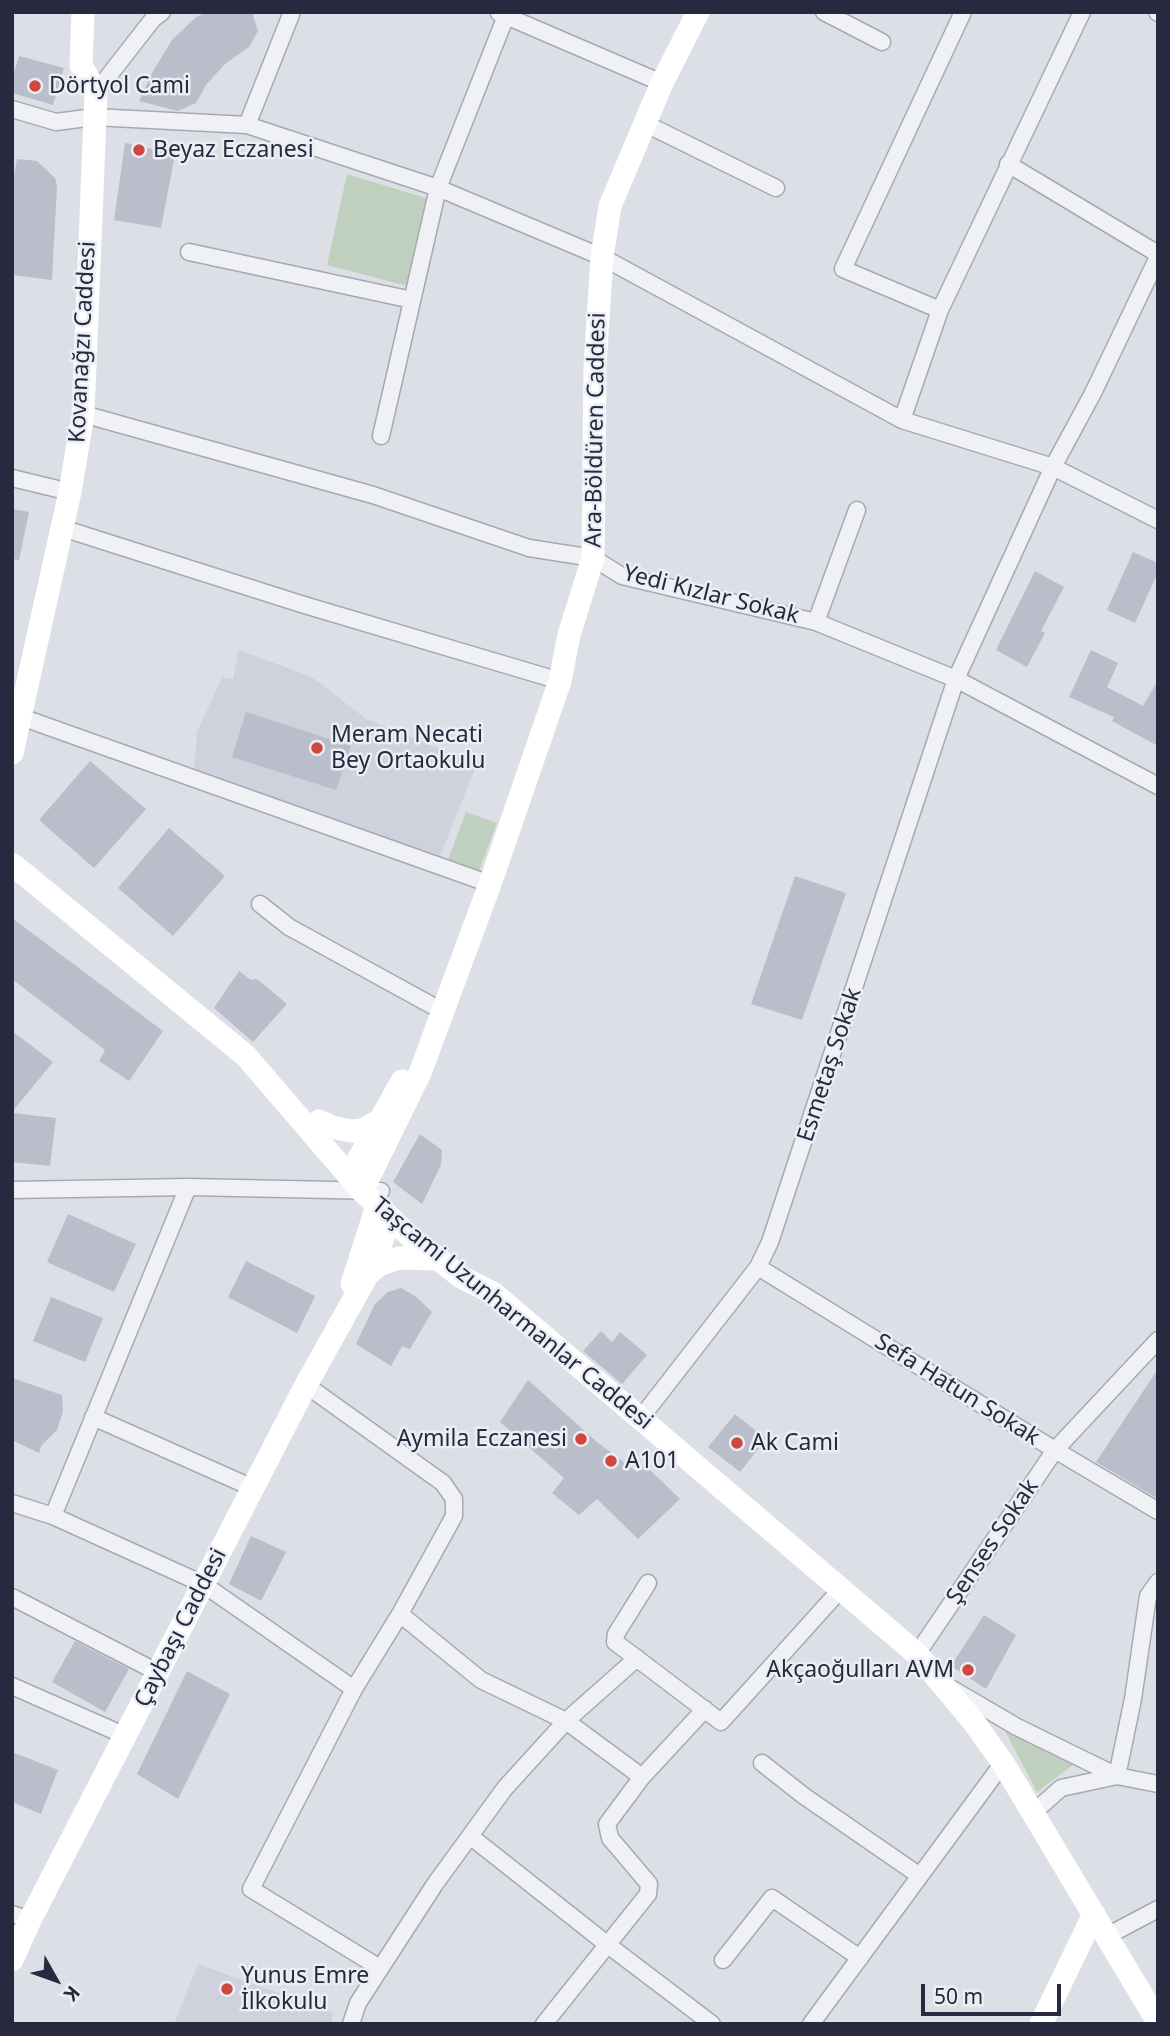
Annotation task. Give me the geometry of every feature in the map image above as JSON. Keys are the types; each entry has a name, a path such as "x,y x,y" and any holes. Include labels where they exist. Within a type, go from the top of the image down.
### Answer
{"street":[{"path":"83,12 81,65 96,92 153,19 162,12"},
{"path":"247,125 292,12"},
{"name":"Ara-Böldüren Caddesi","path":"369,1189 417,1082 490,884 560,681 569,635 593,558 595,366 602,257 610,206 662,83 698,12"},
{"path":"824,12 882,42"},
{"path":"940,310 844,269 963,12"},
{"path":"902,420 940,310 1082,12"},
{"path":"382,436 438,188 501,14 662,83"},
{"name":"Kovanağzı Caddesi","path":"12,753 70,492 83,414 96,92"},
{"path":"12,109 56,122 94,117 247,125 438,188 602,257 902,420 1053,467 1158,520"},
{"path":"644,123 776,188"},
{"path":"1008,164 1158,256"},
{"path":"189,252 412,300"},
{"name":"Esmetaş Sokak","path":"640,1419 758,1266 770,1242 956,679 1053,467 1093,393 1158,256"},
{"name":"Yedi Kızlar Sokak","path":"83,414 373,495 529,548 593,558 622,576 816,622 956,679 1158,786"},
{"path":"12,478 70,492"},
{"path":"816,622 857,510"},
{"path":"62,528 301,604 560,681"},
{"path":"21,717 490,884"},
{"name":"Taşcami Uzunharmanlar Caddesi","path":"12,864 246,1056 438,1259 461,1277 493,1293 917,1654 1003,1763 1158,2022"},
{"path":"260,904 289,927 442,1011"},
{"name":"Ara-Böldüren Caddesi","path":"369,1189 380,1120 442,1011"},
{"path":"246,1056 261,1063 280,1078 319,1121 369,1189 476,1271 493,1293"},
{"path":"319,1121 332,1128 351,1131 362,1130 380,1120"},
{"path":"12,1190 188,1187 369,1189"},
{"path":"53,1516 188,1187"},
{"name":"Çaybaşı Caddesi","path":"12,1960 21,1917 159,1673 306,1385 379,1251 369,1189"},
{"name":"Çaybaşı Caddesi","path":"353,1297 353,1278 369,1189"},
{"path":"368,1274 379,1265 399,1258 438,1259"},
{"name":"Sefa Hatun Sokak","path":"758,1266 1158,1511"},
{"name":"Şenses Sokak","path":"917,1654 1055,1450 1158,1340"},
{"path":"306,1385 443,1483 454,1499 454,1516 400,1615 354,1689 251,1889 380,1968"},
{"path":"93,1417 253,1488"},
{"path":"12,1503 53,1516 203,1584 354,1689"},
{"path":"1117,1776 1158,1582"},
{"path":"648,1583 616,1634 615,1642 722,1722 841,1589"},
{"path":"12,1597 159,1673"},
{"path":"400,1615 481,1679 566,1721 642,1777"},
{"path":"351,2024 358,2003 380,1968 435,1884 505,1788 566,1721 637,1658"},
{"path":"944,1685 1017,1727 1117,1776 1158,1784"},
{"path":"12,1686 125,1736"},
{"path":"544,2024 648,1895 649,1884 610,1839 607,1824 642,1777 705,1709"},
{"path":"762,1763 804,1797 920,1876"},
{"path":"811,2024 1003,1763"},
{"path":"1034,1812 1061,1788 1117,1776"},
{"path":"470,1836 712,2024"},
{"path":"723,1960 772,1899 860,1958"},
{"path":"1107,1936 1158,1909"},
{"path":"1041,2024 1094,1914"}],"shaded area":[{"name":"Meram Necati Bey Ortaokulu","path":"239,650 312,677 366,719 477,764 439,859 194,774 197,732 222,677 233,679"},
{"name":"Yunus Emre İlkokulu","path":"198,1964 333,2013 331,2024 174,2024"}],"green space":[{"path":"347,174 432,200 407,286 327,265"},
{"path":"466,812 497,823 479,871 448,860"},
{"path":"1004,1729 1073,1765 1037,1792"}],"building":[{"path":"206,12 252,12 258,31 249,47 225,64 206,85 196,103 178,111 139,101 172,40 195,18"},
{"name":"Dörtyol Cami","path":"19,56 64,68 53,105 12,93 12,79"},
{"path":"125,143 175,154 161,228 114,220"},
{"path":"17,159 37,161 55,178 57,186 52,280 12,275 12,186"},
{"path":"12,509 29,512 19,560 12,559"},
{"path":"1133,552 1158,563 1158,572 1135,623 1107,610"},
{"path":"1035,571 1064,587 1041,631 1045,633 1027,667 996,650"},
{"path":"1091,650 1118,663 1107,687 1143,706 1158,680 1158,746 1112,721 1114,717 1069,697"},
{"path":"246,712 351,746 336,790 232,757"},
{"path":"90,761 146,809 94,868 39,820"},
{"path":"169,828 225,876 173,936 118,888"},
{"path":"795,876 846,893 802,1020 751,1004"},
{"path":"12,918 163,1031 129,1081 99,1061 105,1050 12,979"},
{"path":"239,971 251,980 257,979 287,1004 253,1042 214,1008"},
{"path":"12,1031 53,1062 12,1112"},
{"path":"12,1113 56,1118 50,1166 12,1162"},
{"path":"420,1134 442,1150 441,1165 422,1204 393,1182"},
{"path":"68,1214 136,1244 114,1292 47,1262"},
{"path":"246,1261 315,1296 297,1333 228,1297"},
{"path":"401,1288 415,1296 432,1312 410,1349 402,1346 391,1366 356,1344 375,1304 388,1292"},
{"path":"51,1297 103,1318 85,1362 33,1341"},
{"path":"601,1331 612,1342 620,1332 647,1355 622,1384 583,1351"},
{"path":"1158,1369 1158,1499 1096,1462"},
{"path":"12,1378 62,1395 63,1411 57,1430 41,1446 39,1453 12,1440"},
{"path":"528,1380 597,1442 637,1472 645,1465 680,1499 638,1539 597,1499 579,1515 552,1493 564,1478 500,1422"},
{"name":"Ak Cami","path":"735,1414 766,1439 740,1472 708,1447"},
{"path":"251,1536 286,1552 261,1601 229,1584"},
{"path":"984,1615 1016,1635 986,1689 951,1666"},
{"path":"75,1641 129,1669 105,1712 52,1682"},
{"path":"187,1671 230,1694 178,1799 137,1774"},
{"path":"12,1752 58,1770 41,1814 12,1802"}],"place":[{"name":"Dörtyol Cami","path":"35,86"},
{"name":"Beyaz Eczanesi","path":"139,150"},
{"name":"Meram Necati Bey Ortaokulu","path":"317,748"},
{"name":"Aymila Eczanesi","path":"581,1439"},
{"name":"Ak Cami","path":"737,1443"},
{"name":"A101","path":"611,1461"},
{"name":"Akçaoğulları AVM","path":"968,1670"},
{"name":"Yunus Emre İlkokulu","path":"227,1989"}]}
